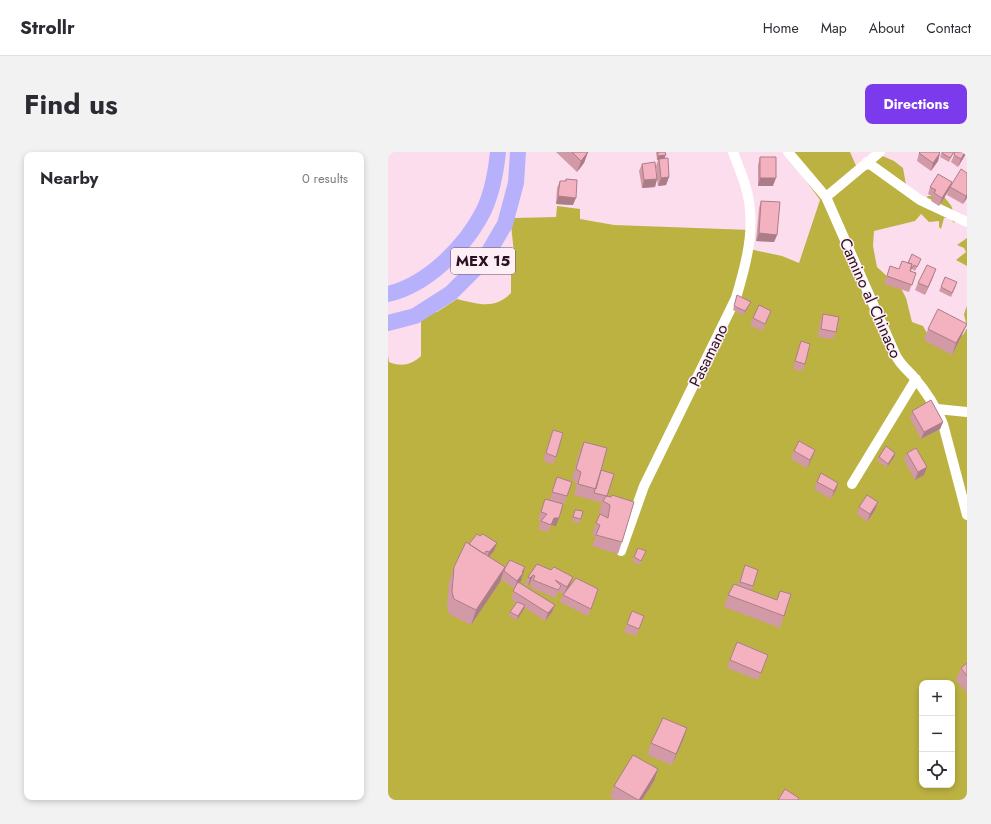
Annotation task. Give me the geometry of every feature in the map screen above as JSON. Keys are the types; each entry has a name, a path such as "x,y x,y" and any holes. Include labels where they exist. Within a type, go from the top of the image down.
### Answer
{"main road":[{"name":"MEX 15","path":"388,294 404,291 439,266 457,250 484,211 496,172 498,152"},
{"name":"MEX 15","path":"388,323 415,316 450,293 484,260 505,224 516,183 518,152"}],"street":[{"name":"Pasamano","path":"621,551 644,486 736,298 742,276 750,230 750,211 746,190 733,152"},
{"name":"Camino al Chinaco","path":"788,152 826,197 896,356 901,365 916,379 938,409 967,515"},
{"path":"826,197 880,152"},
{"path":"868,162 920,200 967,222"},
{"path":"852,484 916,379"},
{"path":"938,409 967,412"}],"shaded area":[{"path":"785,152 850,152 857,168 868,170 878,154 894,161 903,168 906,185 923,202 928,196 934,196 941,192 958,217 954,223 950,218 944,218 941,229 939,227 939,221 929,222 921,214 915,221 874,231 873,246 877,267 902,290 906,298 912,322 923,326 931,340 963,335 967,328 967,800 388,800 388,355 389,362 402,365 410,363 421,356 421,321 424,315 437,312 457,299 479,304 492,304 499,302 511,293 511,263 514,253 511,225 514,218 556,217 557,206 580,209 580,219 614,225 751,230 749,249 782,256 799,263 820,200"},
{"path":"967,238 967,266 956,260 966,252 964,248 957,245"},
{"path":"967,306 967,328 964,314"}],"building":[{"path":"572,152 588,152 581,161"},
{"path":"658,152 665,152 666,155 658,156"},
{"path":"942,152 954,152 950,158"},
{"path":"955,152 965,152 961,159 954,155"},
{"path":"919,153 940,153 933,163"},
{"path":"760,157 776,157 776,178 760,178"},
{"path":"668,158 669,177 661,178 659,159"},
{"path":"655,162 657,179 644,180 642,164"},
{"path":"961,169 967,173 966,196 950,187"},
{"path":"938,174 952,182 942,198 934,193 936,190 930,187"},
{"path":"566,179 577,180 576,198 558,196 560,181 566,181"},
{"path":"761,201 780,202 777,235 759,233"},
{"path":"912,254 921,259 917,267 914,265 911,268 912,264 908,263"},
{"path":"902,261 912,264 910,271 916,273 912,285 887,276 890,266 899,269"},
{"path":"927,265 936,269 928,287 918,283"},
{"path":"945,277 957,282 952,293 941,287"},
{"path":"737,295 751,302 745,311 734,306"},
{"path":"759,305 771,311 765,324 753,318"},
{"path":"938,309 967,324 956,343 928,329"},
{"path":"823,314 839,317 836,332 821,329"},
{"path":"801,341 810,344 805,364 795,361"},
{"path":"931,400 943,422 924,432 912,411"},
{"path":"553,430 563,433 556,457 546,453"},
{"path":"799,441 815,450 810,460 794,451"},
{"path":"584,442 607,448 596,489 578,484 581,472 576,469"},
{"path":"886,446 895,453 888,464 879,457"},
{"path":"916,448 927,467 918,472 907,453"},
{"path":"601,470 614,474 607,496 594,493"},
{"path":"821,473 838,483 834,491 817,482"},
{"path":"557,477 572,482 567,496 552,492"},
{"path":"612,495 634,502 622,542 596,535 600,525 596,523 600,514 608,518 610,505 603,501 606,496 611,497"},
{"path":"867,495 878,502 870,514 859,507"},
{"path":"545,499 563,504 559,518 554,518 551,525 541,521 547,514 541,512"},
{"path":"575,510 583,511 581,519 573,517"},
{"path":"477,534 480,536 483,534 497,543 489,552 486,551 484,554 469,544"},
{"path":"466,542 505,567 476,610 454,599 452,592 454,567"},
{"path":"638,548 646,551 641,561 634,557"},
{"path":"510,560 525,567 522,572 523,573 517,581 504,571"},
{"path":"537,564 551,570 554,567 573,577 567,587 555,580 561,586 558,590 533,580 535,576 533,575 530,578 528,577"},
{"path":"745,565 758,570 753,586 740,582"},
{"path":"576,578 598,589 591,609 563,595"},
{"path":"518,582 555,605 548,613 513,591"},
{"path":"734,584 777,600 780,591 791,594 784,616 728,595"},
{"path":"517,602 525,605 518,616 510,612"},
{"path":"632,611 644,616 639,629 627,624"},
{"path":"737,642 768,655 761,673 730,660"},
{"path":"967,663 967,676 961,668"},
{"path":"663,718 687,728 676,754 651,743"},
{"path":"633,755 658,769 639,800 614,786"},
{"path":"785,789 799,798 798,800 778,800"}]}
